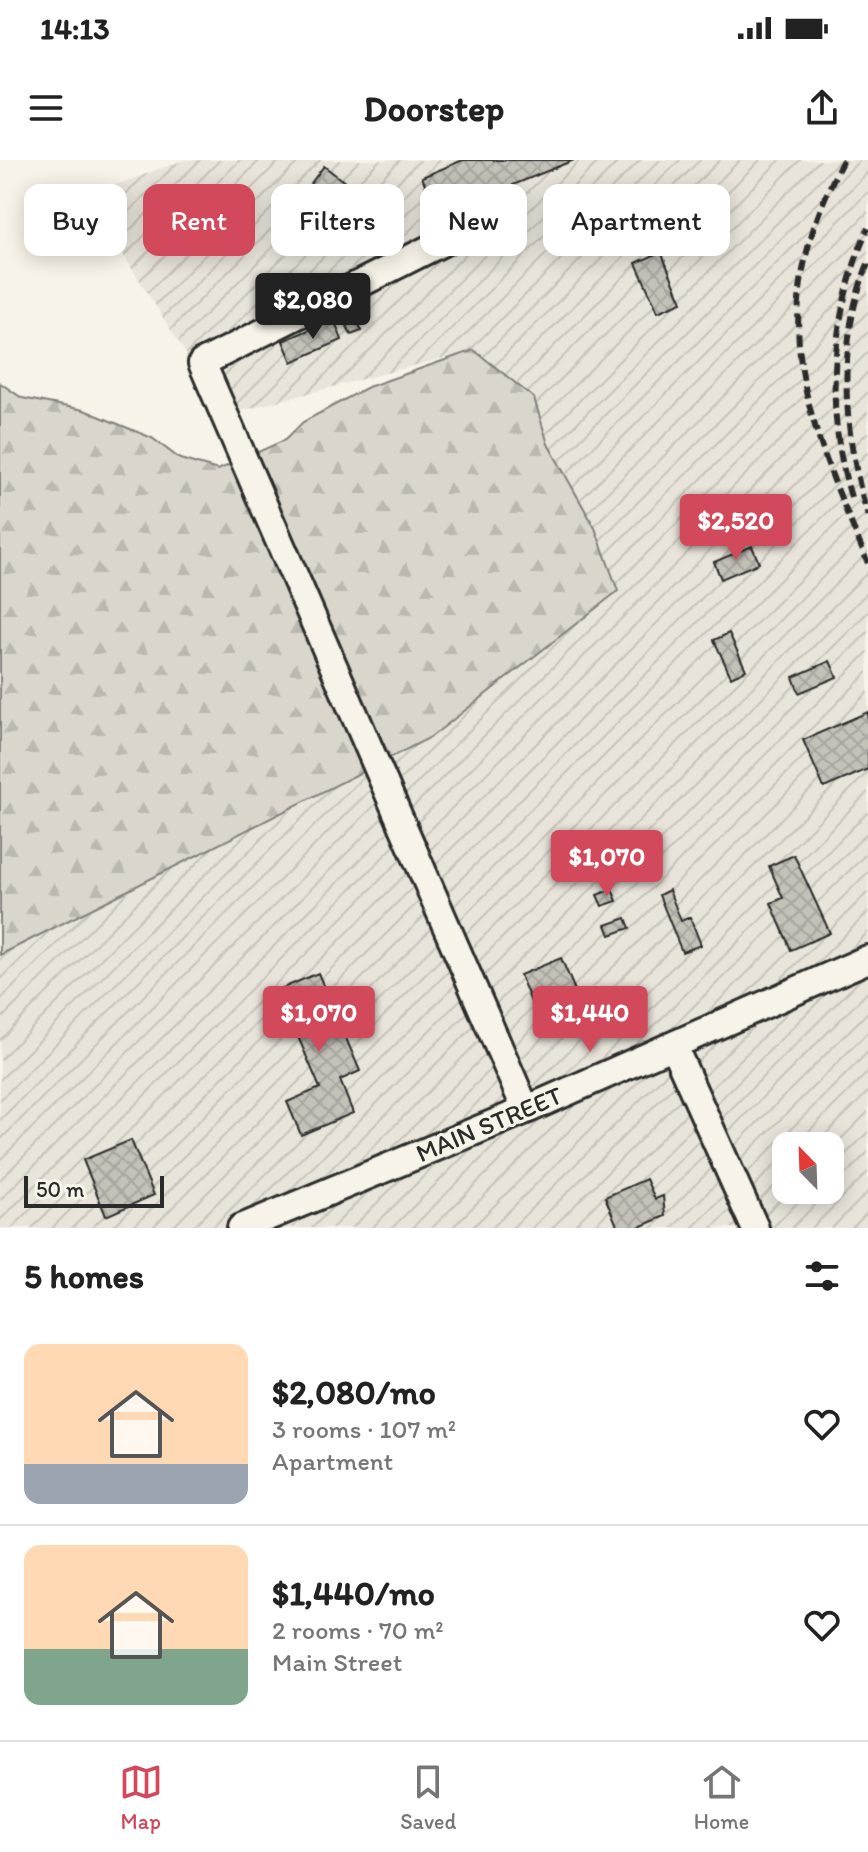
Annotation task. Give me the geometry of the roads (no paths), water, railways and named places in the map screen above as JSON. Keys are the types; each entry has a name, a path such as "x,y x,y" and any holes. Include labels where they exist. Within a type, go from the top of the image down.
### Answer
{"street":[{"path":"420,254 202,363 526,1110"},
{"name":"MAIN STREET","path":"241,1228 526,1110 868,959"},
{"path":"673,1045 755,1228"}],"railway":[{"path":"843,160 818,216 803,268 798,317 801,364 811,411 826,459 868,563"},
{"path":"851,497 837,429 836,361 846,293 868,228"},
{"path":"868,264 858,294 847,357 853,454 868,516"}]}
